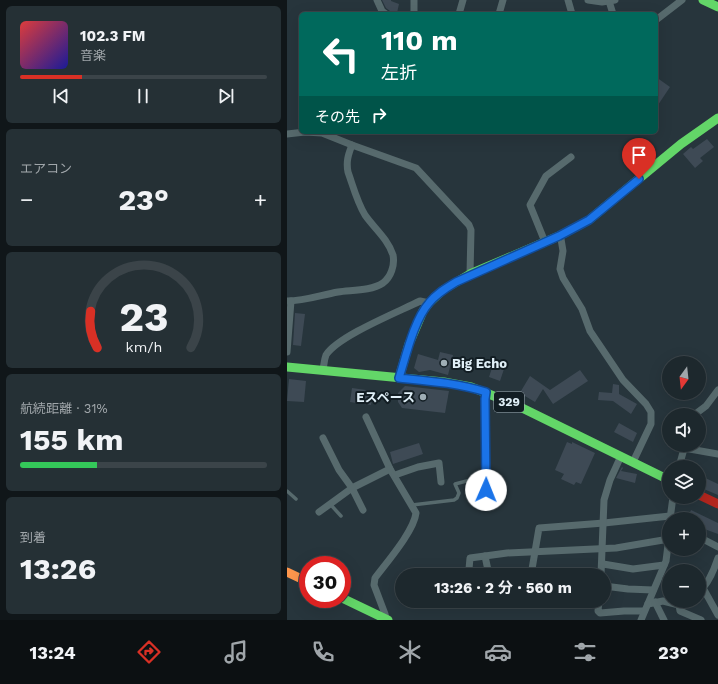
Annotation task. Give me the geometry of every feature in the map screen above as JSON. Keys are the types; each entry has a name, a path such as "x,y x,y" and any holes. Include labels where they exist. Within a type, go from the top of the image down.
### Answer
{"main road":[{"path":"708,1 718,7"},
{"path":"399,378 409,344 418,321 429,302 443,290 470,274 559,236 589,220 681,144 718,118"},
{"name":"329","path":"287,367 444,382 486,392 612,451 662,476"},
{"path":"706,498 718,504"},
{"path":"287,572 299,578"},
{"path":"351,602 387,620"}],"street":[{"path":"377,0 381,10 384,12"},
{"path":"414,0 414,12"},
{"path":"460,12 463,0"},
{"path":"500,12 503,0"},
{"path":"568,0 571,12"},
{"path":"589,0 595,2 612,1 613,12"},
{"path":"658,18 682,0"},
{"path":"287,134 299,133"},
{"path":"327,134 352,145 411,166 422,174 469,225 471,230 470,274"},
{"path":"287,352 289,301 305,300 337,292 377,286 388,279 391,271 393,262 391,251 387,243 365,214 348,172 347,158 352,145"},
{"path":"545,242 529,205 546,176 571,157"},
{"path":"559,236 563,251 560,269 563,278 582,309 590,331 623,380 646,404 651,412 651,424 633,462"},
{"path":"323,370 326,356 341,341 420,301 429,302"},
{"path":"703,408 718,390"},
{"path":"486,392 486,490"},
{"path":"366,417 393,472 416,513 415,519 401,543 375,578 373,585 387,620"},
{"path":"323,438 339,470 352,488 363,510"},
{"path":"706,451 718,454"},
{"path":"602,568 604,500 610,480 621,456"},
{"path":"319,512 352,488 393,472 439,463 441,482"},
{"path":"533,568 539,528 662,519"},
{"path":"469,568 470,558 507,553 535,553 616,548 662,539"},
{"path":"706,541 718,547"},
{"path":"485,556 488,568"},
{"path":"706,583 717,568 718,558"},
{"path":"603,564 633,568 662,565"},
{"path":"641,620 644,611 651,603 653,590 662,570"},
{"path":"611,587 653,590"},
{"path":"706,597 718,615"},
{"path":"651,603 662,601"},
{"path":"651,603 664,620"},
{"path":"598,608 598,611 600,613 644,611"},
{"path":"680,608 680,611 701,620"}],"lane":[{"path":"412,506 454,500 457,498 459,493 455,484 486,476"},
{"path":"287,491 296,499"},
{"path":"331,504 341,516"}],"building":[{"path":"382,0 391,0 399,4 397,12 390,11 386,8"},
{"path":"658,78 670,87 658,105"},
{"path":"707,139 714,147 700,158 703,161 695,168 683,154 691,147 693,149"},
{"path":"295,313 305,314 301,346 293,345"},
{"path":"440,352 453,355 448,375 430,370 419,372 414,368 418,354 438,360"},
{"path":"494,362 505,366 500,381 489,377"},
{"path":"580,370 588,381 553,404 543,389 535,402 525,396 523,399 518,396 530,376 550,390"},
{"path":"289,379 306,381 304,402 287,401"},
{"path":"613,384 619,385 619,394 637,404 631,414 613,401 598,400 599,392 612,393"},
{"name":"Eスペース","path":"405,386 449,391 445,413 402,408 398,402 398,393"},
{"path":"352,388 373,391 371,405 350,402"},
{"path":"619,423 637,433 633,442 614,432"},
{"path":"567,442 572,444 572,442 595,453 581,484 576,482 574,485 561,479 564,474 555,470"},
{"path":"419,443 423,454 393,464 390,452"},
{"path":"622,467 623,468 621,471 637,474 635,483 616,478"},
{"path":"706,478 718,484 718,495 706,490"},
{"path":"706,517 718,523 718,534 706,530"}],"traffic: fast":[{"path":"703,0 718,7"},
{"path":"399,378 409,344 423,311 443,290 470,274 559,236 589,220 681,144 718,118"},
{"path":"287,367 444,382 471,387 514,404 662,477"},
{"path":"351,602 388,620"}],"traffic: slow":[{"path":"287,572 299,578"}],"traffic: jam":[{"path":"706,498 718,504"}],"place":[{"name":"Big Echo","path":"444,363"},
{"name":"Eスペース","path":"423,397"}],"route":[{"path":"486,490 486,392 444,382 399,378 409,344 423,311 429,302 443,290 470,274 559,236 589,220 639,179"}]}
